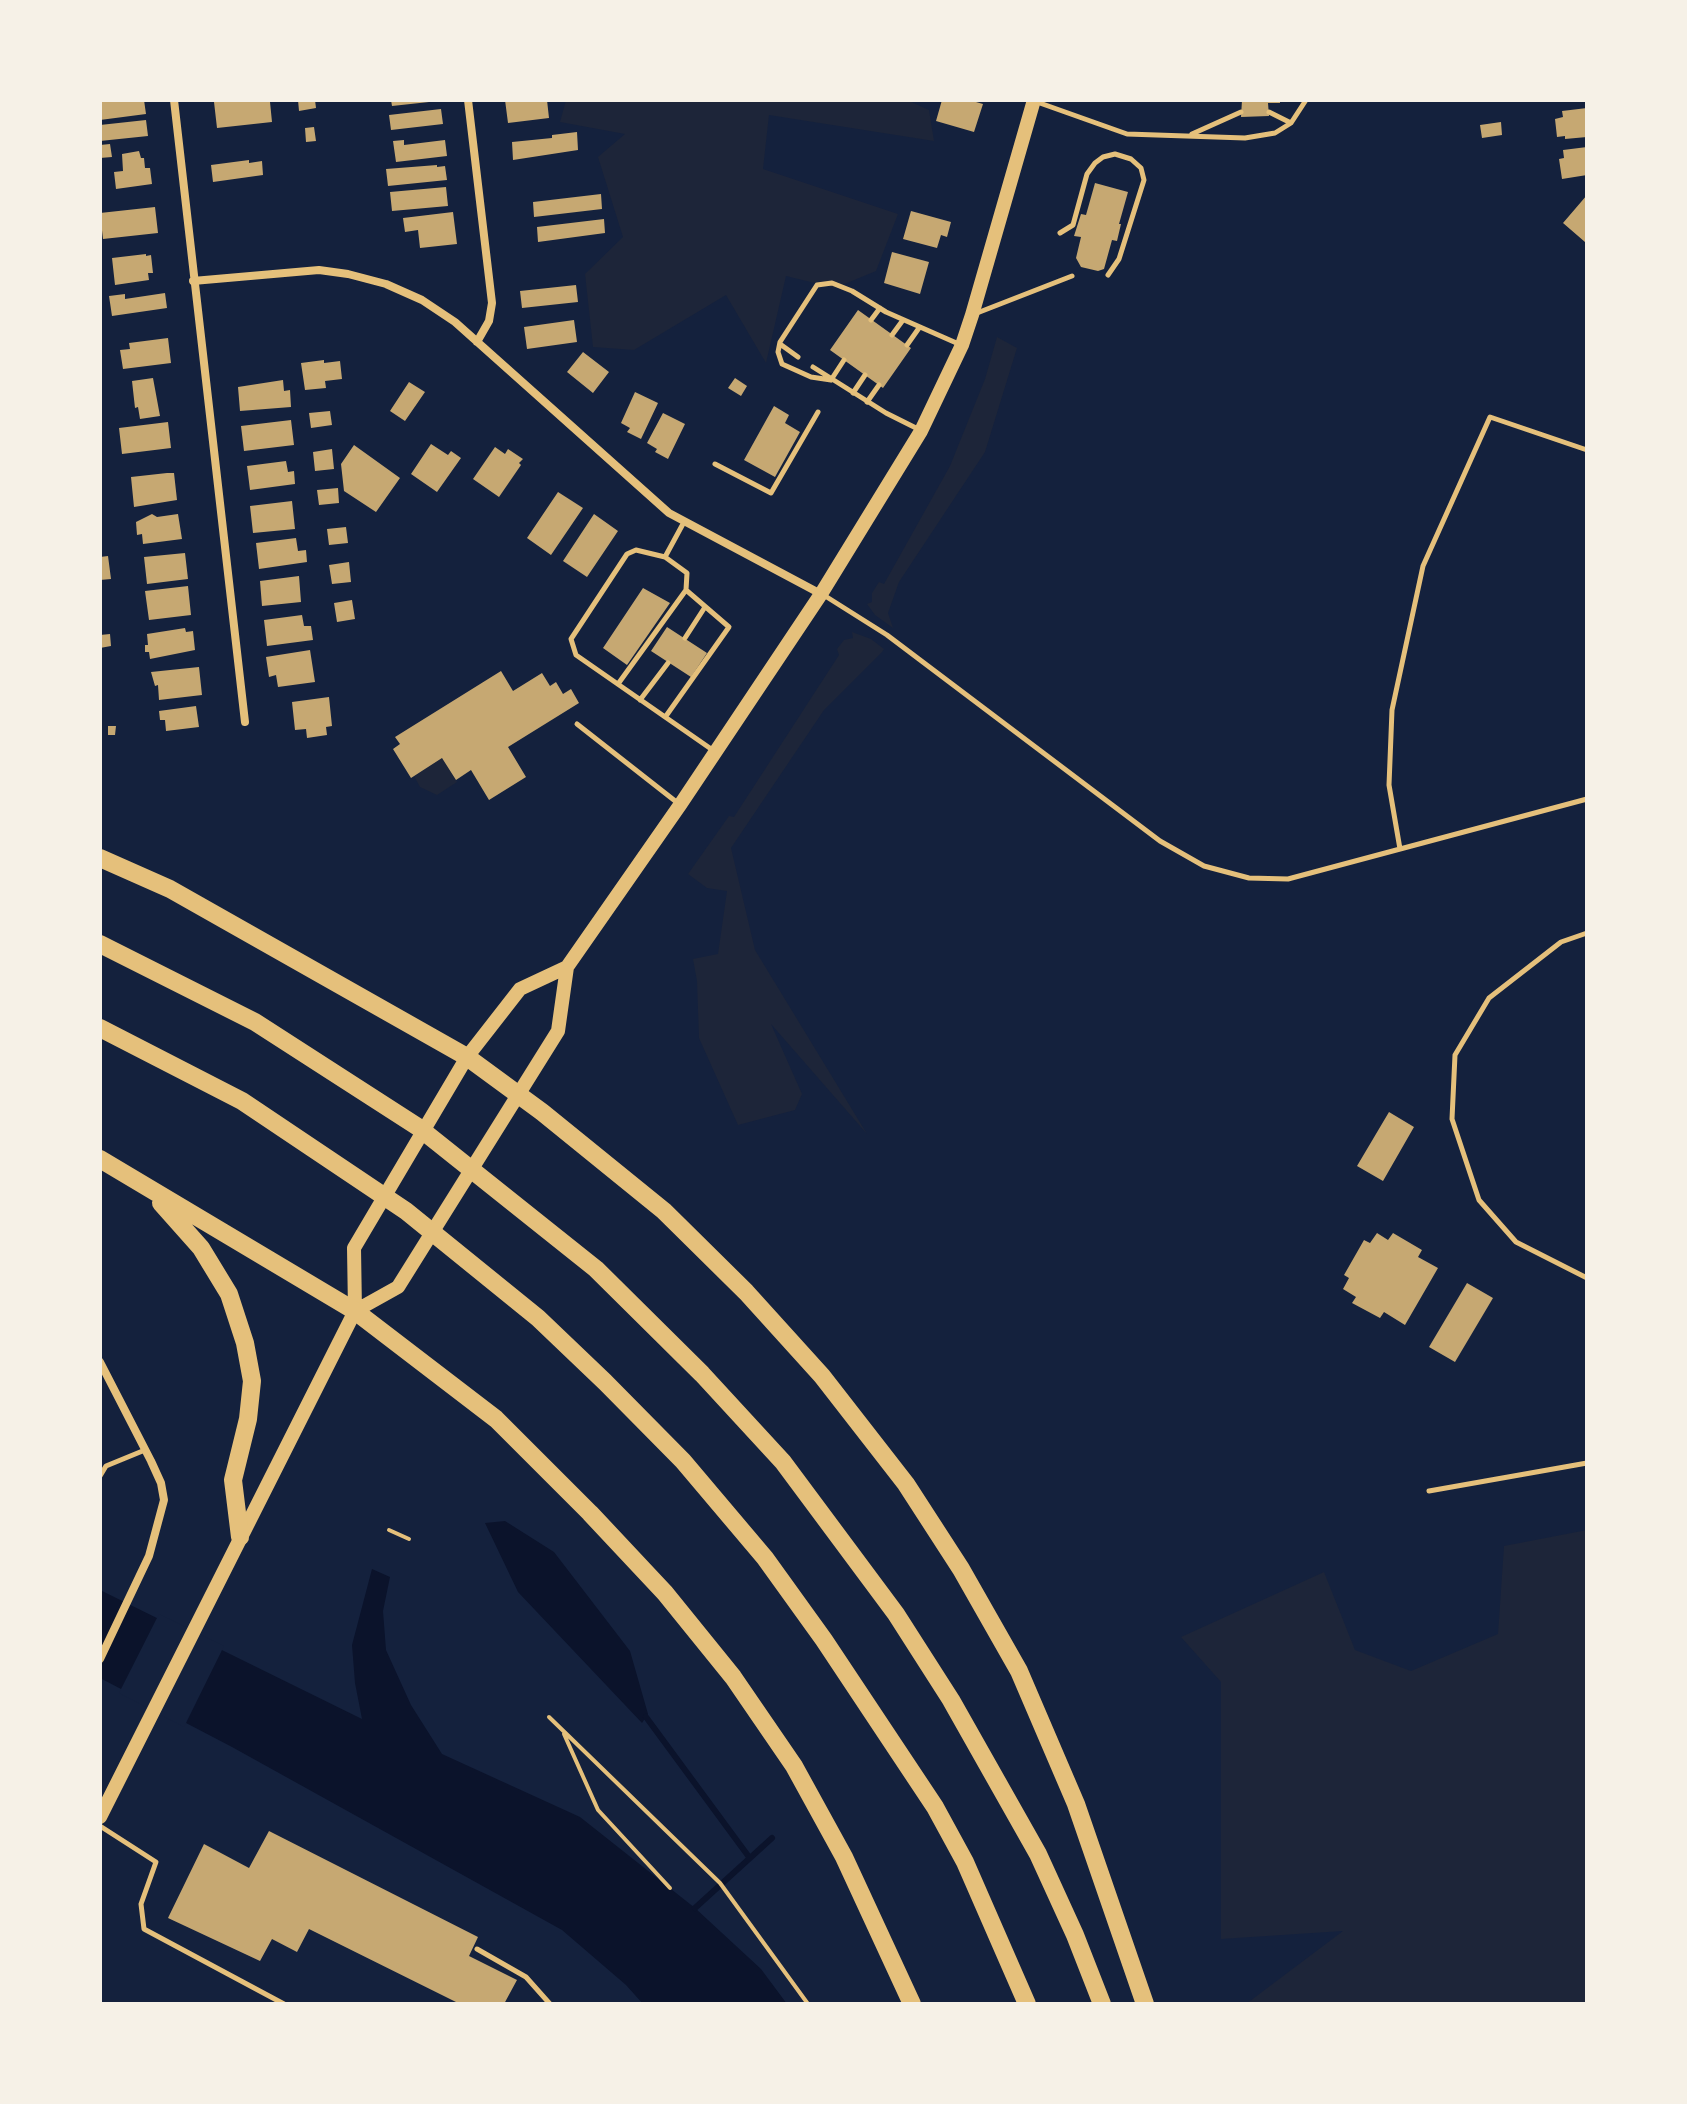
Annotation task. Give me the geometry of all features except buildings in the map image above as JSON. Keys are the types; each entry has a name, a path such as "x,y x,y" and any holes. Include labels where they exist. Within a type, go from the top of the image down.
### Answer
{"highway":[{"path":"100,858 170,889 467,1057 664,1211 746,1292 822,1376 906,1484 961,1569 1025,1684 1076,1804 1145,2004"},
{"path":"100,944 255,1022 429,1135 596,1269 650,1320 783,1462 896,1614 994,1773 1038,1854 1102,2004"},
{"path":"100,1028 242,1101 406,1211 538,1318 683,1461 765,1558 824,1640 935,1807 965,1862 1027,2004"},
{"path":"100,1159 355,1311 496,1419 665,1593 724,1665 794,1766 844,1857 912,2004"},
{"path":"148,1189 201,1248 229,1294 245,1343 252,1381 251,1394 233,1480 240,1537"}],"main road":[{"path":"355,1311 398,1287 558,1031 567,967 821,594 921,431 962,345 1033,101"},
{"path":"100,1817 355,1311 354,1248 467,1057 520,989 567,967"}],"street":[{"path":"174,100 245,722"},
{"path":"468,100 492,303 489,321 477,342"},
{"path":"193,281 319,270 386,284 422,300 455,322 649,497 684,521 821,594"},
{"path":"100,1362 161,1483 164,1500 149,1556 100,1659"}],"lane":[{"path":"1033,101 1127,134 1245,138 1275,133 1291,123 1306,100"},
{"path":"1187,136 1241,112"},
{"path":"1269,112 1291,123"},
{"path":"1060,233 1073,225 1087,174 1095,163 1115,154 1131,159 1141,168 1144,180 1119,259 1108,275"},
{"path":"972,315 1072,276"},
{"path":"831,380 811,377 782,364 778,352 817,285 832,283 852,291 919,328 962,345"},
{"path":"871,320 880,308"},
{"path":"892,335 903,320"},
{"path":"907,345 919,328"},
{"path":"780,344 798,357"},
{"path":"831,380 844,360"},
{"path":"813,367 867,402 921,431"},
{"path":"853,393 865,375"},
{"path":"867,402 879,385"},
{"path":"715,464 771,493 818,412"},
{"path":"1400,849 1389,785 1392,710 1423,566 1490,417 1587,450"},
{"path":"665,557 684,521"},
{"path":"618,684 686,590 687,573 665,557 636,550 627,554 571,639 576,655 715,752"},
{"path":"666,716 729,627 686,590"},
{"path":"821,594 887,635 1160,841 1204,866 1249,878 1288,879 1587,799"},
{"path":"685,638 705,607"},
{"path":"640,700 668,663"},
{"path":"577,724 680,805"},
{"path":"1587,933 1561,942 1489,998 1455,1055 1452,1119 1479,1200 1516,1242 1587,1278"},
{"path":"100,1476 106,1466 145,1450"},
{"path":"1429,1491 1587,1463"},
{"path":"100,1826 156,1862 141,1904 144,1929 284,2004"},
{"path":"477,1949 526,1977 550,2004"}],"path":[{"path":"389,1530 409,1539"},
{"path":"549,1717 720,1883 808,2004"},
{"path":"563,1731 598,1810 670,1888"}],"shaded area":[{"path":"566,100 907,100 929,110 934,141 769,115 763,169 898,214 876,271 835,288 786,276 766,363 726,295 634,350 593,347 585,274 623,237 598,157 625,134 560,122"},
{"path":"997,337 1017,348 985,452 899,582 888,613 893,628 875,615 867,604 872,602 872,593 879,582 884,584 950,466 985,379"},
{"path":"852,632 871,639 884,649 824,710 731,848 755,950 867,1134 771,1024 802,1094 795,1110 738,1125 699,1038 693,959 718,954 727,891 707,888 688,874 729,816 734,817 839,655 837,649 844,640 853,638"},
{"path":"442,758 457,782 437,795 420,787 414,776"},
{"path":"505,1521 554,1552 630,1651 648,1714 642,1723 518,1592 485,1523"},
{"path":"1587,1530 1587,2004 1246,2004 1343,1931 1221,1939 1221,1682 1181,1637 1324,1572 1355,1650 1411,1671 1498,1634 1504,1546"},
{"path":"372,1569 390,1577 383,1611 386,1650 411,1705 442,1754 580,1817 695,1908 761,1969 787,2004 643,2004 626,1985 562,1930 232,1747 100,1678 100,1590 362,1719 352,1645"}],"pier":[{"path":"159,1614 224,1646 184,1727 119,1693"}],"waterway":[{"path":"646,1717 749,1857"},
{"path":"695,1908 772,1838"}]}
